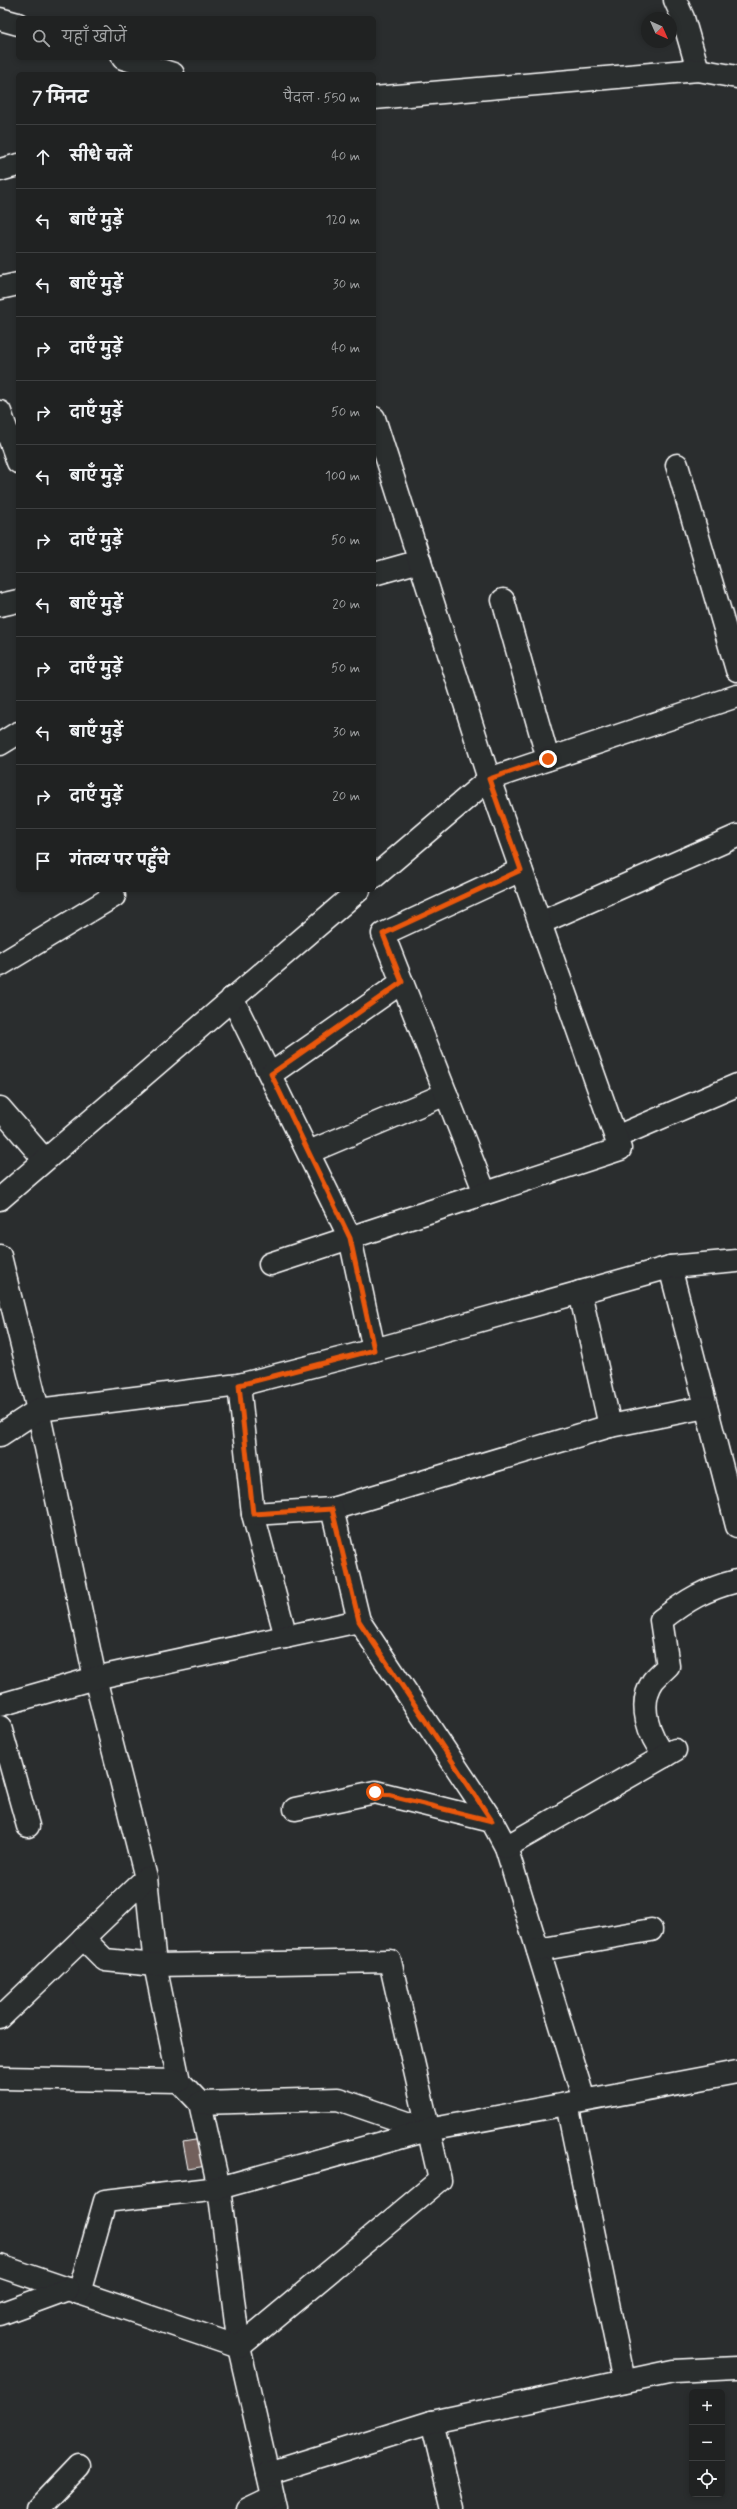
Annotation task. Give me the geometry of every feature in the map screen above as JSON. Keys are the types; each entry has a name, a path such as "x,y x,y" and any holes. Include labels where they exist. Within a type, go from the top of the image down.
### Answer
{"street":[{"path":"675,0 683,18 698,70"},
{"path":"0,19 16,23"},
{"path":"129,60 167,72"},
{"path":"376,98 698,70 737,77"},
{"path":"0,170 16,165"},
{"path":"0,288 16,284"},
{"path":"0,412 16,456"},
{"path":"270,1264 620,1149 489,779 376,424"},
{"path":"677,465 737,670"},
{"path":"376,573 420,561"},
{"path":"503,600 548,759"},
{"path":"0,605 16,601"},
{"path":"376,875 489,779 737,696"},
{"path":"0,744 16,734"},
{"path":"540,923 737,836"},
{"path":"485,1193 383,934 521,870"},
{"path":"0,965 114,896 112,892"},
{"path":"0,1199 44,1159 357,892"},
{"path":"271,1074 402,982"},
{"path":"232,998 271,1074 350,1238 374,1350"},
{"path":"616,1137 737,1086"},
{"path":"308,1152 446,1094"},
{"path":"0,1108 44,1159"},
{"path":"0,1256 38,1410 95,1678 146,1878 155,1965 179,2081 200,2103 218,2188 240,2347 275,2503 248,2509"},
{"path":"0,1435 38,1410 239,1385 374,1350 670,1267 737,1262"},
{"path":"670,1267 737,1526"},
{"path":"580,1292 610,1426"},
{"path":"239,1385 253,1514 286,1637"},
{"path":"253,1514 332,1509 610,1426 706,1407"},
{"path":"332,1509 359,1621 492,1821 506,1847 538,1950 576,2102 624,2381"},
{"path":"506,1847 670,1753 654,1743 644,1708 652,1682 668,1666 661,1620 688,1599 714,1586 737,1581"},
{"path":"0,1705 95,1678 359,1621"},
{"path":"0,1727 28,1826"},
{"path":"295,1809 375,1792 492,1821"},
{"path":"0,2018 146,1878"},
{"path":"538,1950 651,1930"},
{"path":"83,1938 105,1960 155,1965 390,1961 440,2180 240,2347"},
{"path":"74,2291 105,2201 218,2188 428,2130 737,2072"},
{"path":"0,2078 179,2081"},
{"path":"200,2103 338,2099 428,2130"},
{"path":"0,2266 240,2347"},
{"path":"0,2314 74,2291"},
{"path":"268,2473 432,2422 673,2371 737,2368"},
{"path":"432,2422 453,2509"},
{"path":"37,2509 79,2465"}],"building":[{"path":"201,2139 206,2166 188,2169 183,2142"}],"route":[{"path":"375,1792 492,1821 359,1621 332,1509 253,1514 239,1385 374,1350 350,1238 271,1074 402,982 383,934 521,870 489,779 548,759"}]}
